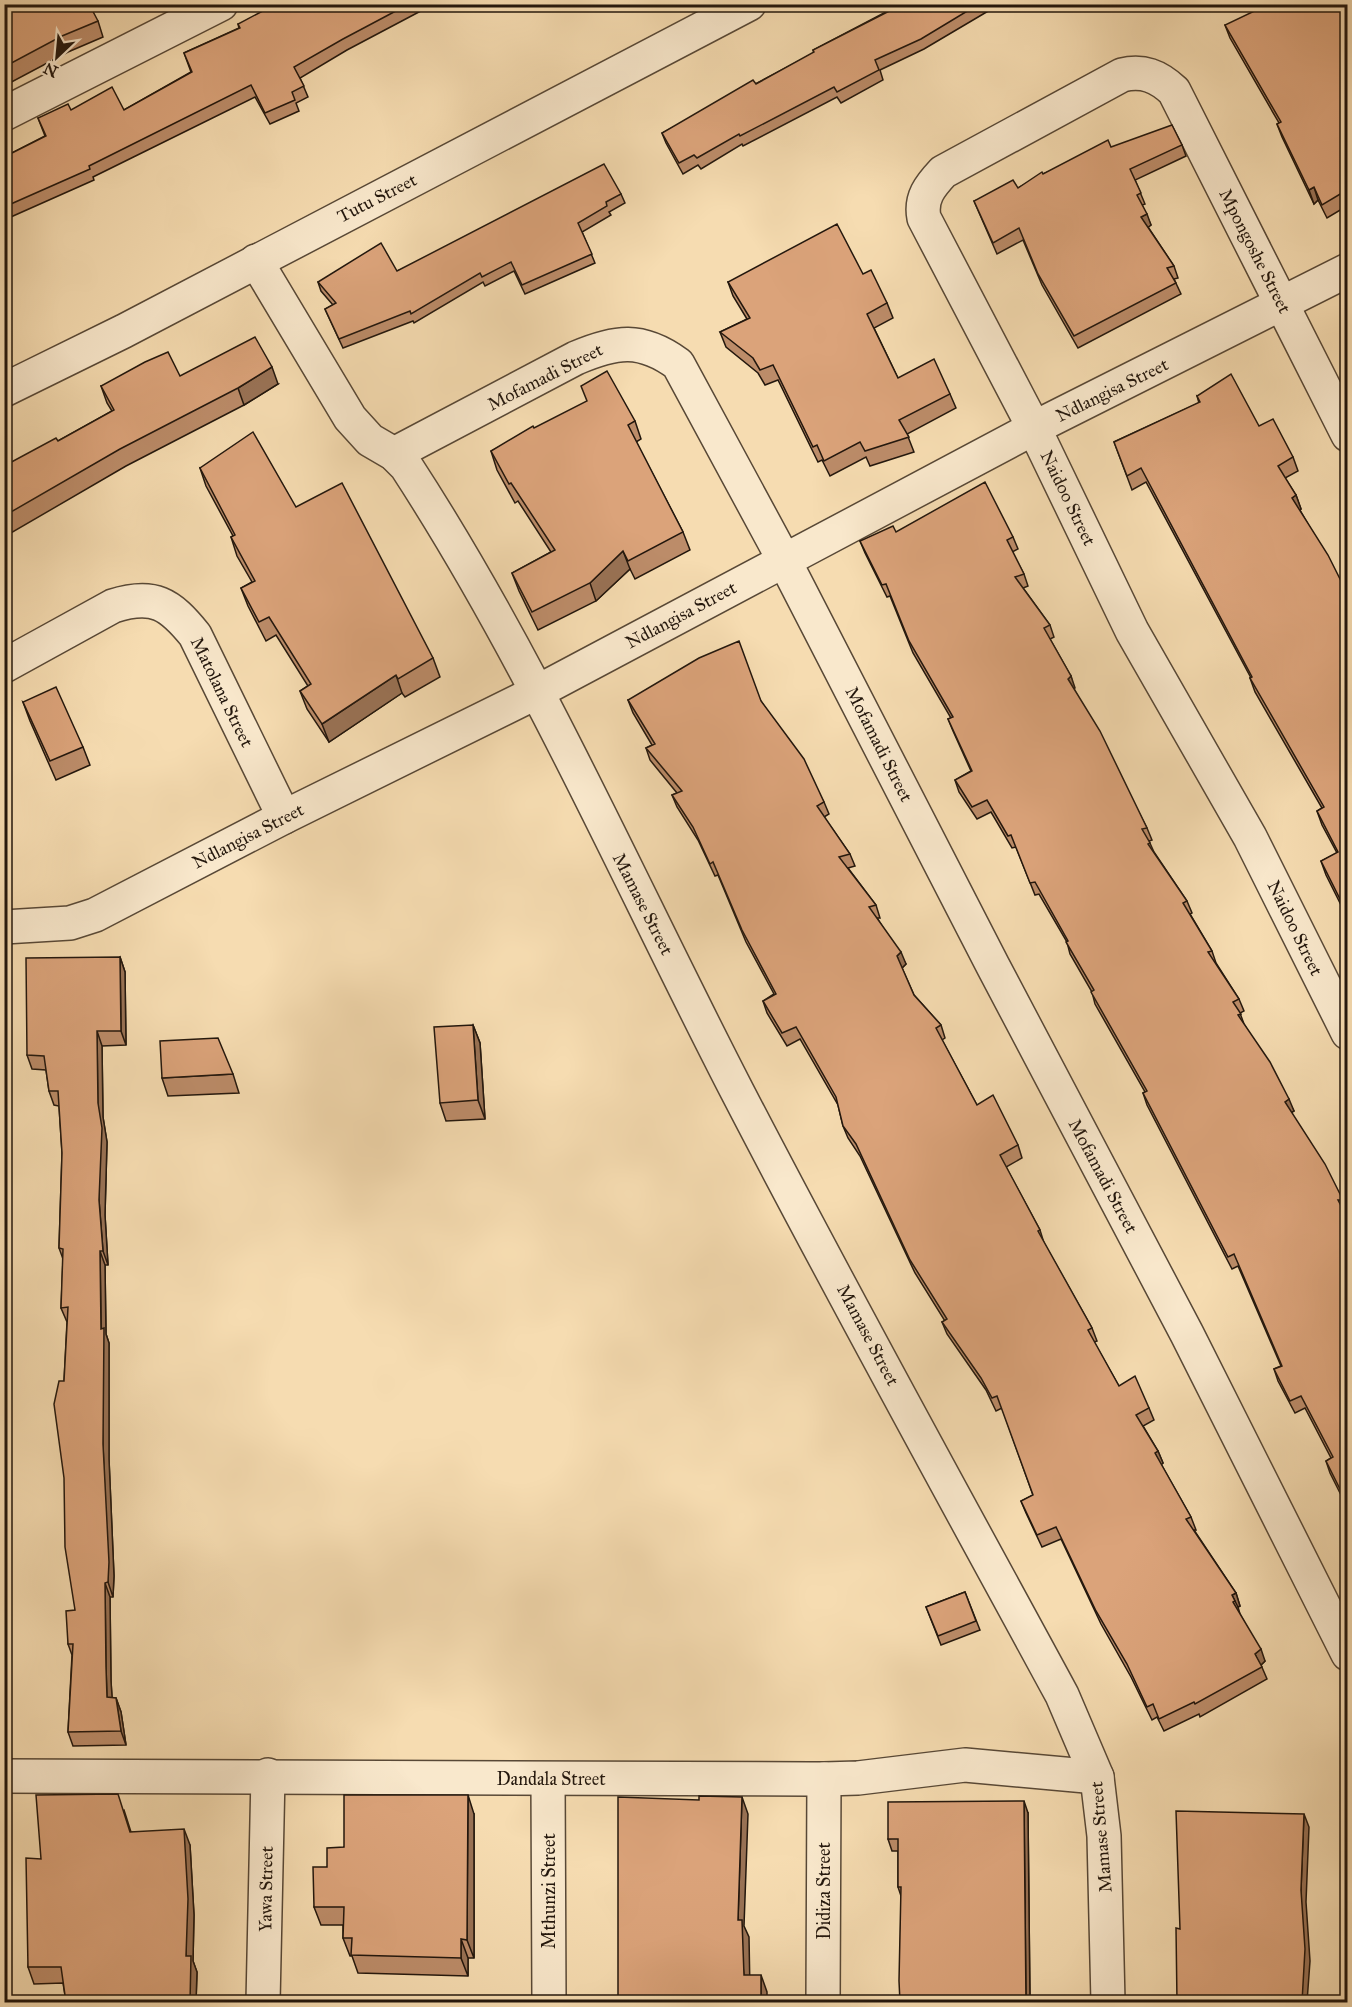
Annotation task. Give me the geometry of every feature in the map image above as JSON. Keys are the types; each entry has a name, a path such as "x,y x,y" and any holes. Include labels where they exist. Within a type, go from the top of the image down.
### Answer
{"street":[{"path":"4,114 180,13 221,4"},
{"name":"Tutu Street","path":"4,390 750,4"},
{"name":"Naidoo Street","path":"1153,76 1132,72 1122,75 943,171 924,200 924,218 1034,428 1132,631 1250,837 1347,1033"},
{"name":"Mpongoshe Street","path":"1153,76 1174,91 1347,435"},
{"path":"256,261 350,418 370,440 394,454 406,466 464,558 537,692"},
{"name":"Ndlangisa Street","path":"4,927 70,923 95,915 284,817 537,692 1034,428 1282,306 1347,270"},
{"name":"Mofamadi Street","path":"394,454 607,345 627,344 649,348 664,354 678,364 784,560 987,956 1186,1334 1347,1654"},
{"name":"Matolana Street","path":"4,666 113,606 132,600 165,605 179,614 195,635 284,817"},
{"name":"Mamase Street","path":"537,692 738,1091 1062,1695 1097,1777 1104,1836 1108,2002"},
{"name":"Dandala Street","path":"4,1776 268,1775 548,1780 824,1779 858,1778 964,1765 1097,1777"},
{"name":"Yawa Street","path":"263,2002 268,1775"},
{"name":"Didiza Street","path":"823,2002 824,1779"},
{"name":"Mthunzi Street","path":"548,1780 549,2002"}],"building":[{"path":"4,4 89,4 98,21 62,36 4,67"},
{"path":"276,4 318,4 319,7 324,4 409,4 294,67 304,86 292,92 295,100 265,113 251,85 89,166 90,169 4,207 4,157 46,136 38,118 68,104 71,110 112,87 124,110 192,72 184,53 240,28 238,24"},
{"path":"979,4 921,39 875,60 879,70 837,92 834,87 740,136 739,134 697,158 694,155 679,163 662,133 753,80 756,84 814,52 813,50 901,5"},
{"path":"1269,4 1347,4 1347,190 1322,205 1314,187 1309,190 1277,124 1281,122 1225,25"},
{"path":"1172,125 1182,145 1130,169 1141,193 1137,195 1147,214 1141,217 1174,266 1167,268 1176,283 1074,336 1038,274 1019,228 993,243 974,201 1013,180 1018,188 1042,172 1043,174 1108,140 1111,147"},
{"path":"604,164 621,194 606,202 607,206 578,223 592,254 522,285 511,262 482,277 480,273 411,314 410,311 339,339 325,309 336,303 318,282 381,243 397,271"},
{"path":"837,224 863,274 871,270 887,303 867,314 898,378 934,359 950,394 899,420 909,437 865,451 860,442 824,461 817,445 813,447 773,365 760,370 753,358 720,332 750,318 728,282"},
{"path":"255,337 272,367 238,388 120,449 4,516 4,466 56,438 58,441 114,410 101,386 168,352 180,376"},
{"path":"607,371 635,421 628,425 683,532 628,561 623,551 590,583 532,612 512,573 555,550 511,483 509,484 491,451 533,426 534,428 587,401 581,386"},
{"path":"1231,374 1259,426 1273,419 1293,457 1278,466 1296,495 1292,498 1328,555 1347,593 1347,898 1341,901 1321,861 1338,852 1317,811 1324,807 1250,678 1252,677 1141,468 1127,476 1114,442 1200,402 1197,396"},
{"path":"253,432 296,507 342,483 433,658 398,679 396,675 322,724 300,691 311,684 269,617 259,622 241,588 255,581 231,537 235,535 200,468"},
{"path":"985,482 1013,537 1007,540 1024,574 1015,577 1050,625 1044,628 1071,676 1068,679 1100,731 1147,828 1142,829 1150,843 1148,844 1187,901 1183,903 1212,951 1208,952 1239,999 1233,1002 1241,1014 1238,1015 1270,1062 1289,1099 1285,1102 1325,1164 1343,1200 1338,1200 1347,1217 1347,1498 1345,1499 1326,1461 1333,1457 1301,1396 1290,1401 1274,1369 1282,1366 1234,1254 1228,1257 1143,1093 1147,1091 1091,992 1094,990 1035,882 1030,883 1011,835 1008,836 987,800 972,807 955,780 972,771 948,719 953,717 909,641 886,584 882,585 860,541 893,526 896,532"},
{"path":"739,641 761,701 804,759 824,802 817,806 850,854 839,857 876,905 869,907 901,952 897,956 914,995 941,1025 936,1028 977,1105 993,1095 1018,1145 1000,1155 1040,1230 1038,1231 1092,1328 1088,1330 1119,1386 1135,1376 1149,1408 1136,1415 1158,1451 1155,1453 1191,1517 1186,1519 1236,1593 1232,1595 1235,1601 1233,1602 1261,1649 1255,1654 1262,1667 1195,1704 1194,1702 1159,1719 1153,1704 1147,1707 1127,1664 1096,1611 1056,1527 1037,1535 1021,1501 1033,1495 997,1396 992,1398 981,1378 942,1322 947,1319 910,1260 856,1144 843,1126 836,1097 796,1027 782,1033 763,1001 776,994 742,930 713,862 710,864 693,827 672,795 682,791 646,748 655,744 628,700 699,658"},
{"path":"56,687 83,747 50,761 23,702"},
{"path":"120,957 121,1031 97,1031 98,1103 102,1128 99,1200 103,1251 100,1251 101,1329 104,1328 103,1444 109,1562 108,1582 105,1583 107,1697 116,1698 121,1731 68,1732 73,1644 68,1644 66,1611 75,1610 65,1547 64,1478 54,1404 59,1381 64,1381 68,1307 61,1308 63,1249 59,1248 62,1153 58,1091 49,1091 44,1056 27,1055 26,958"},
{"path":"473,1025 478,1100 440,1103 434,1027"},
{"path":"218,1038 233,1074 162,1078 160,1041"},
{"path":"965,1592 976,1621 938,1636 926,1607"},
{"path":"118,1794 130,1832 184,1829 188,1899 186,1956 191,1956 190,2002 66,2002 61,1967 28,1967 26,1858 41,1859 36,1795"},
{"path":"344,1795 468,1795 467,1940 461,1939 461,1958 351,1955 352,1938 343,1938 344,1907 314,1907 313,1867 327,1867 327,1848 344,1847"},
{"path":"699,1796 742,1797 738,1920 742,1920 744,1975 761,1975 761,2002 618,2002 618,1797 699,1800"},
{"path":"1024,1801 1026,2002 900,2002 901,1887 898,1887 898,1839 888,1839 888,1802"},
{"path":"1176,1811 1304,1814 1301,1890 1305,1949 1302,2002 1177,2002 1176,1928 1180,1929"}]}
